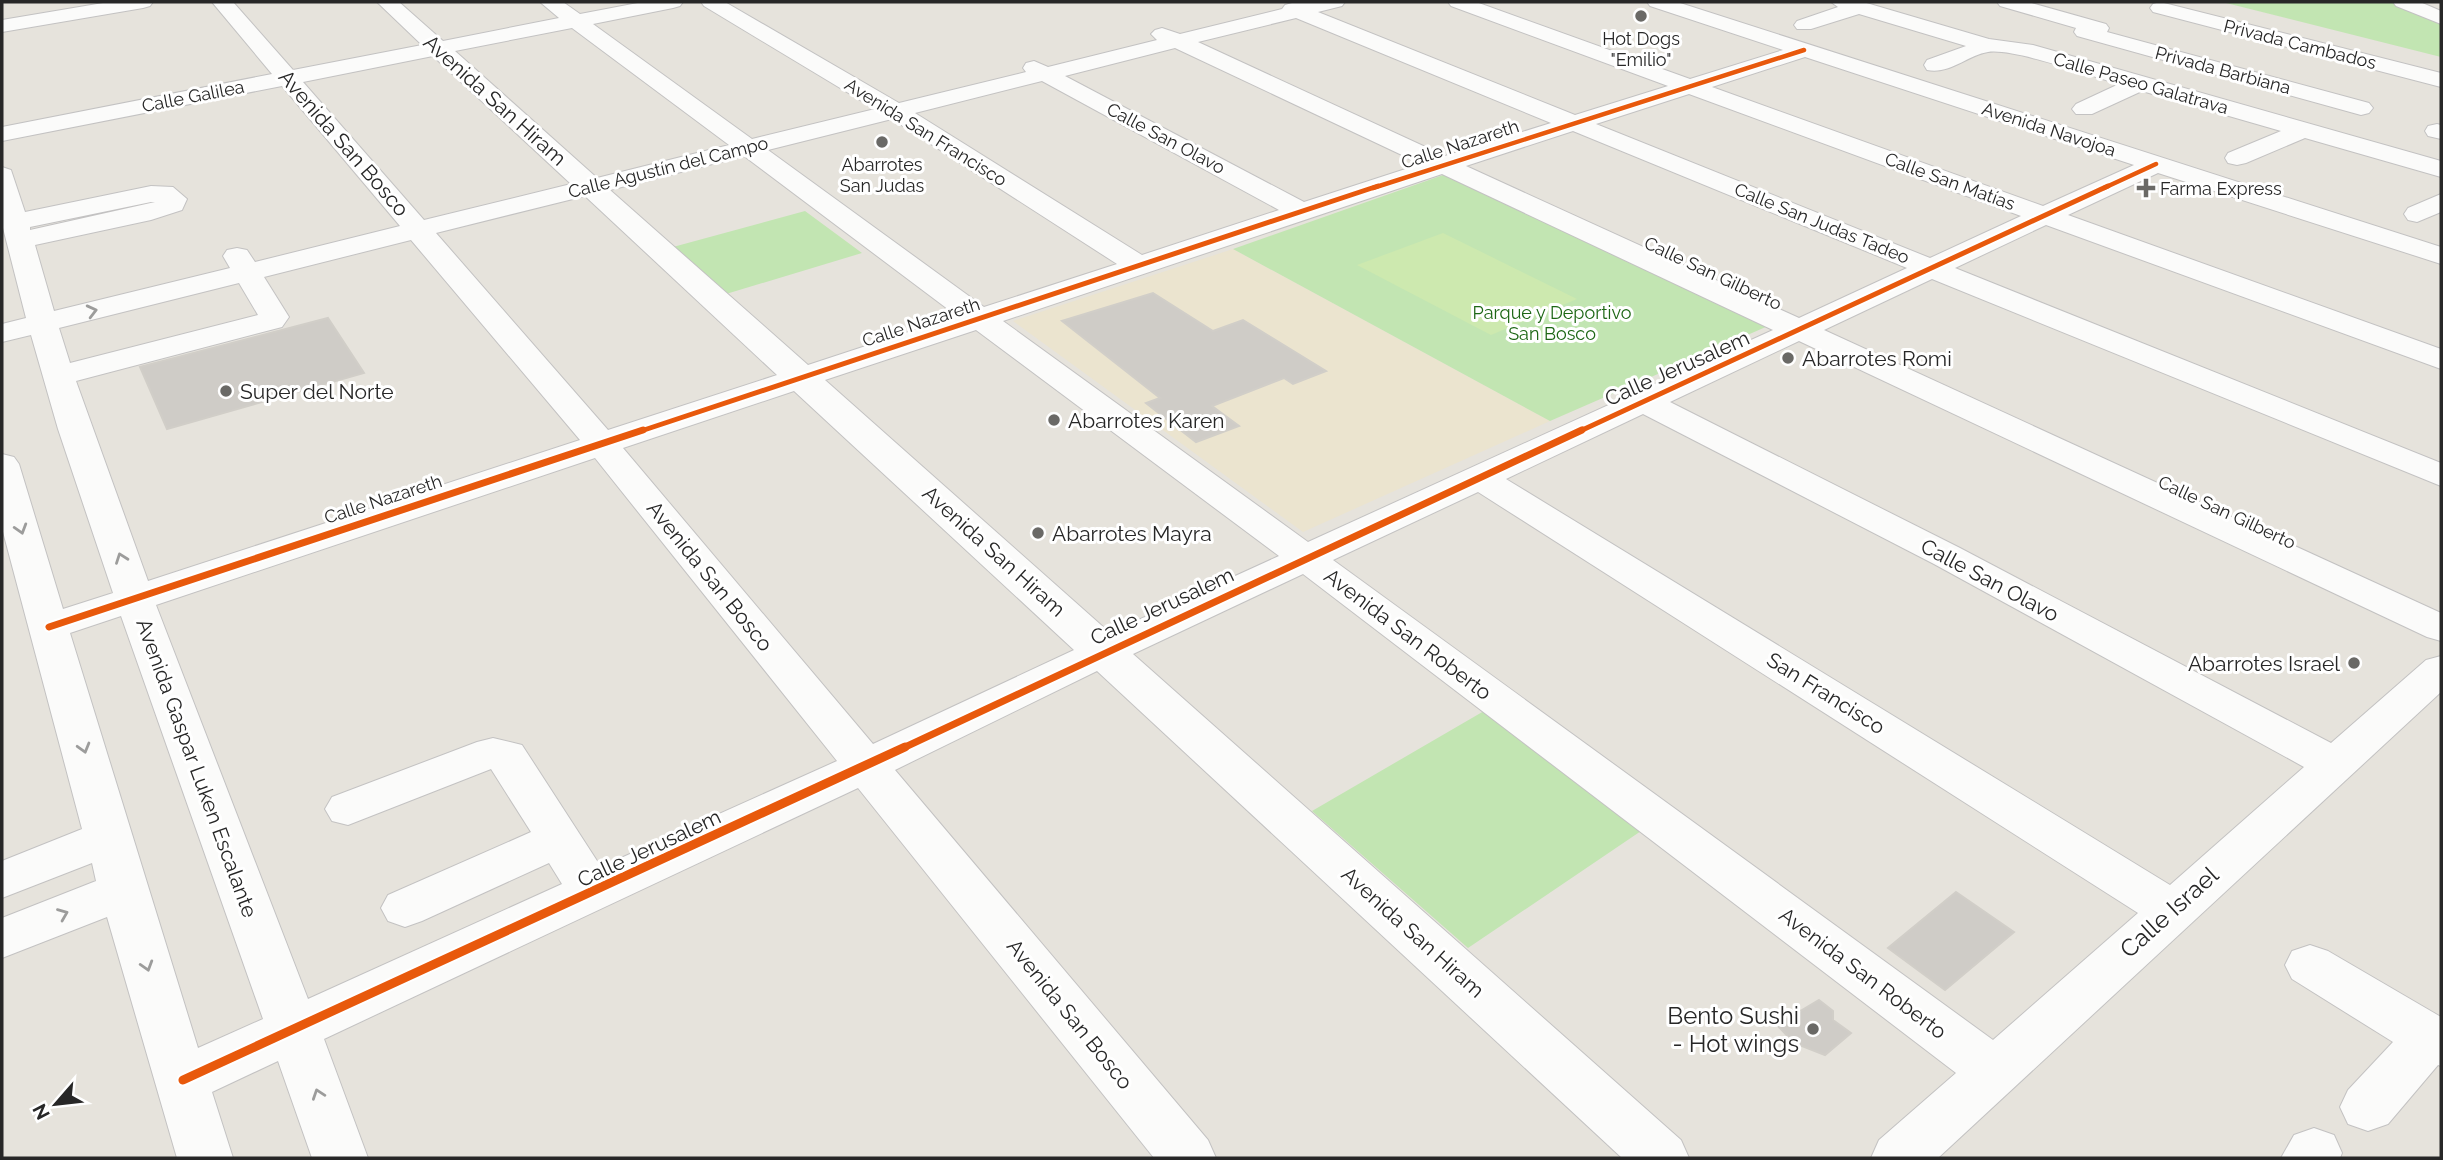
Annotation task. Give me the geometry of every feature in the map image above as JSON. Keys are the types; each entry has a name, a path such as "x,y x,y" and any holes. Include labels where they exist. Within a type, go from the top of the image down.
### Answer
{"street":[{"path":"2,26 23,12 135,2"},
{"name":"Avenida San Bosco","path":"222,2 601,443 1188,1158"},
{"name":"Avenida San Hiram","path":"387,2 1661,1158"},
{"name":"Calle Galilea","path":"2,134 437,48 563,11 673,2"},
{"name":"Avenida San Francisco","path":"711,2 887,106 1140,266"},
{"name":"Calle Agustín del Campo","path":"2,333 28,312 247,273 302,260 413,222 1289,6 1335,2"},
{"name":"Calle San Matías","path":"1458,2 2441,360"},
{"name":"Avenida Navojoa","path":"1657,2 1804,37 2156,163 2441,256"},
{"name":"Privada Barbiana","path":"2007,2 2092,30 2361,108"},
{"path":"2403,2 2441,18"},
{"path":"2431,2 2441,7"},
{"path":"2025,50 2174,3"},
{"name":"Privada Cambados","path":"2174,3 2441,80"},
{"name":"Calle Nazareth","path":"50,627 1443,165 1689,87 1804,37 1850,4"},
{"name":"Calle Paseo Galatrava","path":"1850,4 1987,45 2025,50 2441,169"},
{"name":"Calle San Judas Tadeo","path":"1289,6 2441,475"},
{"name":"Avenida San Roberto","path":"563,11 983,319 1994,1071"},
{"name":"Calle San Gilberto","path":"1169,37 2441,628"},
{"path":"1934,65 1987,45"},
{"name":"Calle San Olavo","path":"1037,70 1302,212"},
{"path":"2084,110 2140,83"},
{"path":"2237,158 2303,130"},
{"name":"Calle Jerusalem","path":"183,1080 593,893 1105,651 1643,401 1801,331 2156,163"},
{"name":"Avenida Gaspar Luken Escalante","path":"2,175 17,231 28,312 59,376 74,426 197,773 340,1158"},
{"path":"2417,214 2441,202"},
{"path":"17,231 66,221"},
{"path":"59,376 271,321 274,317 247,273"},
{"name":"Calle San Olavo","path":"1643,401 1947,556 2334,764"},
{"path":"2,464 123,890 205,1158"},
{"name":"San Francisco","path":"1480,478 2172,910"},
{"name":"Calle Israel","path":"1899,1158 2441,669"},
{"path":"348,809 493,753 506,756 593,893"},
{"path":"2,880 109,838"},
{"path":"405,908 559,839"},
{"path":"2,939 123,890"},
{"path":"2310,965 2436,1040 2368,1107"}],"shaded area":[{"path":"1233,249 1550,421 1303,532 1013,321"}],"green space":[{"path":"2222,2 2395,2 2441,22 2441,57"},
{"name":"Parque y Deportivo San Bosco","path":"1446,174 1768,326 1550,421 1233,249"},
{"path":"805,211 862,253 726,294 673,247"},
{"path":"1443,233 1577,299 1491,335 1357,265"},
{"path":"1484,711 1644,829 1468,948 1312,811"}],"building":[{"path":"1153,293 1213,331 1243,320 1326,371 1293,384 1284,378 1212,406 1239,426 1196,442 1146,403 1160,398 1062,321"},
{"name":"Super del Norte","path":"328,318 364,373 167,429 140,367"},
{"path":"1956,892 2014,932 1945,990 1888,948"},
{"name":"Bento Sushi - Hot wings","path":"1819,1000 1833,1011 1833,1020 1851,1033 1825,1055 1794,1043 1777,1025"}],"cycle path":[{"path":"49,627 1443,165 1804,50"},
{"path":"183,1080 865,766 1105,651 2156,164"}],"place":[{"name":"Hot Dogs \"Emilio\"","path":"1641,16"},
{"name":"Abarrotes San Judas","path":"882,142"},
{"name":"Farma Express","path":"2146,188"},
{"name":"Abarrotes Romi","path":"1788,358"},
{"name":"Super del Norte","path":"226,391"},
{"name":"Abarrotes Karen","path":"1054,420"},
{"name":"Abarrotes Mayra","path":"1038,533"},
{"name":"Abarrotes Israel","path":"2354,663"},
{"name":"Bento Sushi - Hot wings","path":"1813,1029"}]}
